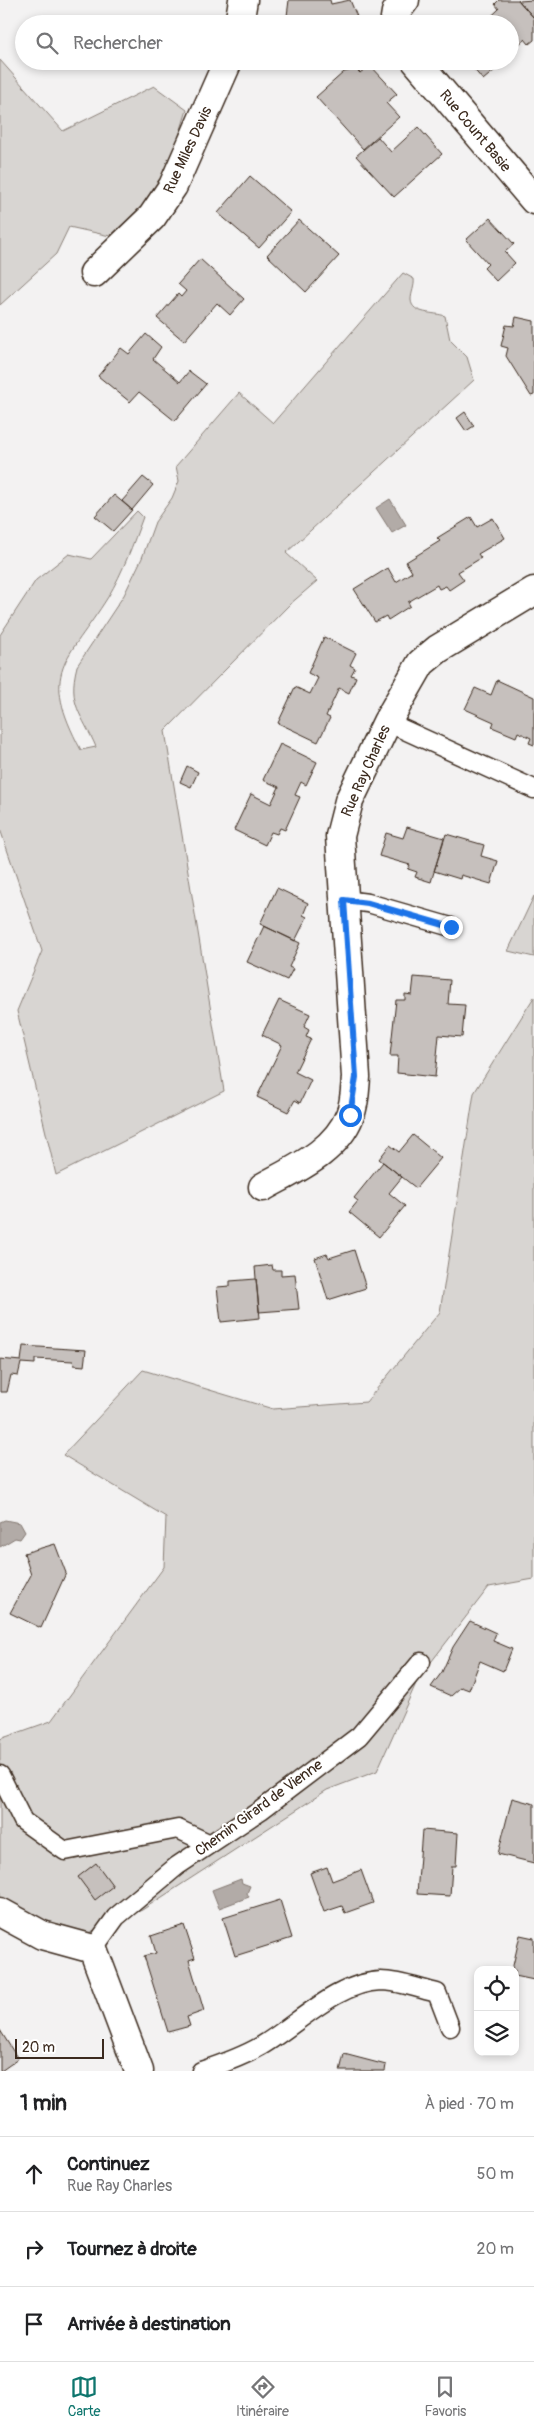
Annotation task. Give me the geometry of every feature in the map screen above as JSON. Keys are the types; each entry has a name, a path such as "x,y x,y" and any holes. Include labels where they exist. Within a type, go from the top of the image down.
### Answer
{"street":[{"path":"240,15 243,0"},
{"path":"396,15 405,0"},
{"name":"Rue Miles Davis","path":"94,273 152,217 173,186 224,70"},
{"name":"Rue Count Basie","path":"424,70 534,200"},
{"name":"Rue Ray Charles","path":"263,1187 319,1154 334,1142 350,1115 356,1077 340,836 349,802 387,722 421,663 438,649 534,591"},
{"path":"0,1912 42,1935 94,1949 139,2071"}],"lane":[{"path":"387,722 534,789"},
{"path":"344,900 368,903 451,927"},
{"name":"Chemin Girard de Vienne","path":"94,1949 116,1917 177,1866 260,1810 359,1736 421,1662"},
{"path":"0,1775 23,1821 65,1851 178,1829 210,1844"},
{"path":"201,2071 229,2062 261,2046 343,1991 361,1984 382,1981 437,1993 450,2027"}],"shaded area":[{"path":"0,60 63,131 154,86 187,110 163,187 110,236 69,227 56,254 0,305"},
{"path":"403,273 414,279 412,305 420,311 445,316 450,340 467,357 474,380 286,553 317,581 289,605 165,731 224,1091 56,1175 17,1011 42,951 0,829 0,635 36,580 69,554 91,559 137,511 143,517 127,558 108,597 70,653 63,668 60,683 61,701 68,723 81,750 96,747 75,700 74,679 77,666 124,595 142,558 155,522 172,498 179,481 176,466 239,393 273,423"},
{"path":"390,499 406,525 392,533 376,508"},
{"path":"534,896 534,957 508,951"},
{"path":"534,997 534,1579 489,1587 418,1679 377,1771 327,1790 142,1910 88,1933 37,1918 0,1897 0,1739 51,1721 164,1567 166,1517 63,1455 143,1370 273,1409 366,1402 440,1312 474,1093"},
{"path":"5,1520 20,1523 25,1532 20,1539 15,1538 0,1547 0,1522"},
{"path":"241,1879 242,1883 250,1886 247,1893 249,1897 219,1908 212,1890"}],"building":[{"path":"289,0 330,0 331,4 350,0 356,15 287,15"},
{"path":"499,0 518,0 534,18 534,40 529,44 525,39 519,44 519,15 493,15 499,9 495,4"},
{"path":"534,0 534,18 519,1"},
{"path":"357,70 360,73 364,70 375,70 397,94 386,103 399,117 363,149 316,97 344,72"},
{"path":"475,70 495,70 483,80"},
{"path":"418,127 442,154 394,197 356,156 378,137 391,152"},
{"path":"250,176 291,212 259,248 218,213"},
{"path":"490,218 514,244 505,252 515,263 496,281 484,268 488,264 466,240"},
{"path":"299,220 339,256 306,292 267,255"},
{"path":"200,259 244,299 230,315 217,303 184,341 157,318 178,294 181,297 186,291 178,284"},
{"path":"516,317 534,321 534,395 531,396 506,356 508,348 501,346 506,325 514,326"},
{"path":"146,334 161,347 153,359 180,382 189,371 206,384 175,421 139,392 130,402 98,376 121,348 129,354"},
{"path":"465,412 474,426 466,431 457,418"},
{"path":"143,477 153,485 132,510 122,501"},
{"path":"114,495 132,510 113,531 95,516"},
{"path":"471,517 477,527 493,518 505,538 478,554 481,558 458,572 464,580 449,590 446,586 439,589 437,585 408,602 410,606 388,620 386,616 375,622 354,589 388,568 396,582 412,572 406,562 440,541 437,538"},
{"path":"324,637 356,653 350,665 355,668 351,675 356,677 349,693 339,688 326,716 330,718 318,742 278,723 295,687 310,694 318,678 308,673"},
{"path":"497,680 534,697 534,745 529,743 531,738 518,732 516,737 492,727 494,722 465,709 475,688 491,695"},
{"path":"280,744 317,762 306,785 301,782 295,795 300,797 285,830 280,828 277,834 271,832 265,845 234,830 251,794 271,804 279,787 263,780"},
{"path":"187,766 198,772 191,787 180,782"},
{"path":"407,827 444,838 431,882 415,877 417,872 408,869 410,865 379,856 386,833 403,838"},
{"path":"446,834 484,845 481,856 498,861 491,884 461,875 460,879 434,871"},
{"path":"277,888 308,903 303,915 307,917 295,941 260,924"},
{"path":"264,926 300,943 289,967 293,969 287,980 247,962"},
{"path":"414,977 450,980 448,1004 465,1005 462,1037 439,1035 435,1077 397,1073 398,1056 390,1056 396,1000 405,1000 405,994 412,995"},
{"path":"279,1000 310,1014 304,1027 309,1030 306,1037 311,1039 295,1072 311,1080 300,1103 295,1100 288,1112 257,1097 282,1045 262,1035"},
{"path":"413,1135 441,1158 416,1188 379,1159 390,1145 399,1152"},
{"path":"383,1162 402,1177 389,1193 405,1206 379,1237 349,1212 358,1201 354,1198"},
{"path":"354,1250 366,1288 328,1300 315,1258 327,1254 329,1258"},
{"path":"272,1265 273,1270 281,1270 281,1275 295,1274 299,1309 259,1312 255,1267"},
{"path":"256,1279 260,1318 221,1322 217,1287 230,1286 230,1281"},
{"path":"23,1346 86,1350 84,1366 74,1365 73,1361 35,1359 35,1364 21,1363 18,1376 11,1375 7,1392 0,1392 0,1359 21,1361"},
{"path":"55,1544 66,1573 41,1628 10,1613 31,1575 24,1553"},
{"path":"470,1621 496,1633 493,1641 512,1649 503,1671 480,1661 469,1690 461,1687 451,1696 431,1687 442,1672 453,1647"},
{"path":"512,1798 534,1804 534,1863 498,1854"},
{"path":"422,1830 458,1833 456,1866 452,1866 450,1896 417,1894"},
{"path":"96,1863 113,1886 95,1900 78,1877"},
{"path":"327,1867 332,1881 361,1870 373,1903 345,1913 342,1906 324,1912 310,1873"},
{"path":"280,1900 292,1938 235,1956 223,1918"},
{"path":"184,1925 195,1958 189,1960 204,2011 187,2017 190,2026 168,2032 144,1956 156,1953 151,1936"},
{"path":"520,1935 534,1938 534,1980 519,1977 519,1966 513,1966"},
{"path":"0,2030 18,2059 1,2071 0,2071"},
{"path":"344,2054 386,2065 385,2071 340,2071"}],"route":[{"path":"350,1115 356,1077 344,900 368,903 451,927"}]}
